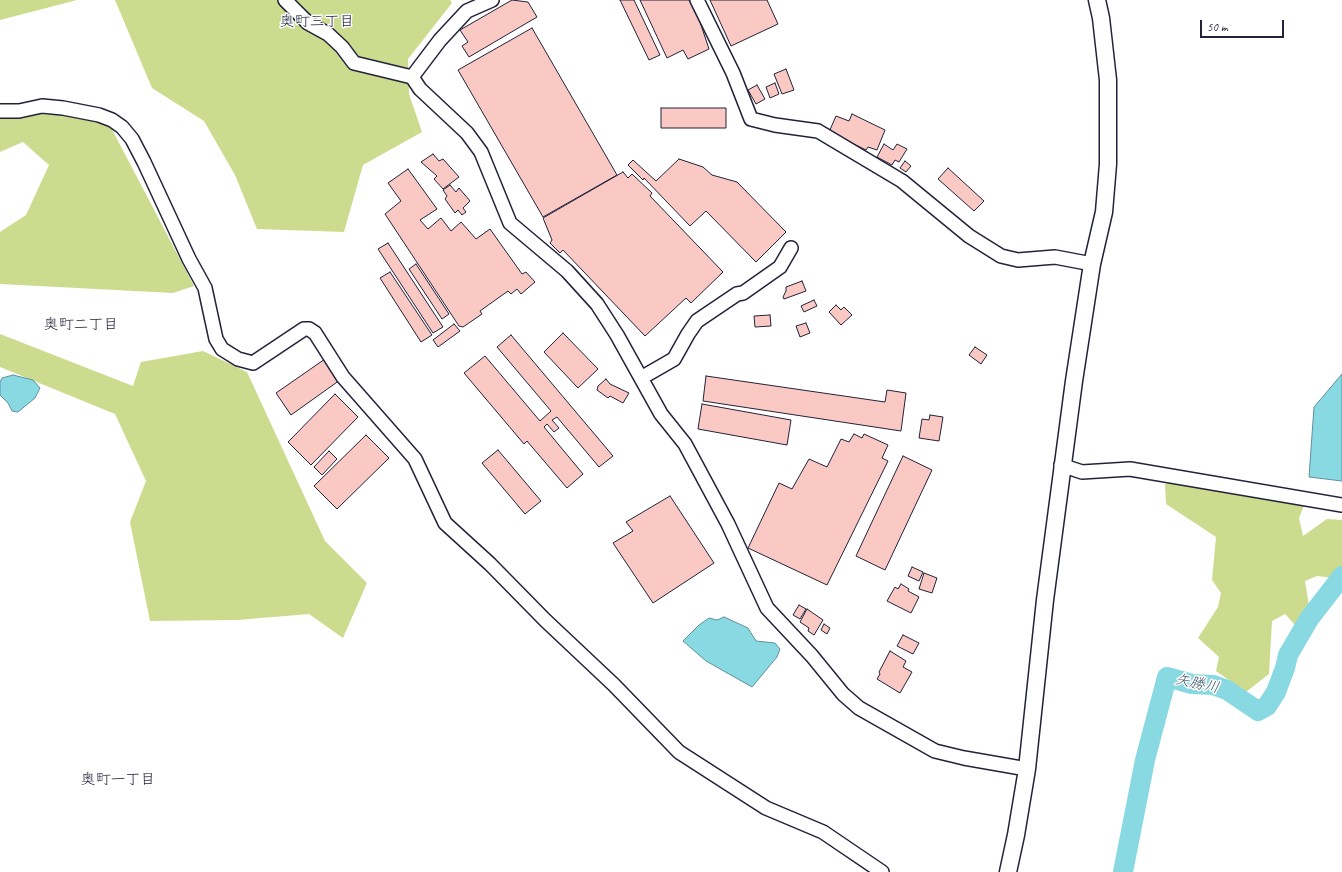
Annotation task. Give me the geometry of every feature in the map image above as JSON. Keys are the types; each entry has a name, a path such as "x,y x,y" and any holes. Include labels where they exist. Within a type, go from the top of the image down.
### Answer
{"street":[{"path":"285,0 308,23 328,34 342,47 354,63 412,77 420,89 467,133 481,152 510,223 567,271 597,304 641,378 660,414 685,444 697,465 728,524 767,608 812,656 843,694 860,708 936,751 964,758 1027,769"},
{"path":"412,77 440,40 467,11 492,0"},
{"path":"697,0 733,73 752,119 775,125 818,131 902,181 970,236 1001,256 1018,260 1055,257 1092,264"},
{"path":"1008,872 1027,769 1062,465 1092,264 1104,212 1109,134 1108,80 1097,0"},
{"path":"1,111 19,111 42,106 63,108 99,115 112,120 122,127 141,156 189,259 205,288 216,339 222,349 238,359 253,363 304,329 309,329 315,333 343,377 415,459 445,523 490,564 539,615 614,685 679,752 766,808 823,832 882,872"},
{"path":"641,378 674,360 697,321 737,294 743,293 780,268 792,248"},
{"path":"1062,465 1082,472 1130,469 1342,505"}],"green space":[{"path":"0,0 77,0 0,20"},
{"path":"115,0 450,0 452,3 408,59 409,94 422,132 363,165 344,232 257,229 235,175 204,121 152,88"},
{"path":"0,108 4,112 106,118 194,286 173,293 0,284 0,232 26,215 49,165 23,142 0,152"},
{"path":"0,334 133,386 141,362 203,351 247,372 325,541 367,583 343,638 309,614 237,620 150,621 130,522 146,481 115,414 0,367"},
{"path":"1172,482 1305,503 1299,518 1303,536 1327,519 1342,520 1342,579 1317,576 1305,581 1309,606 1296,626 1285,614 1272,621 1269,674 1246,692 1216,671 1219,657 1198,638 1218,607 1221,593 1212,580 1216,537 1166,504 1165,484"}],"water":[{"path":"1342,374 1342,481 1309,477 1314,407"},
{"path":"13,375 33,380 40,388 35,398 18,412 12,411 8,403 0,395 0,382 2,378"},
{"path":"724,617 748,628 756,641 775,643 780,649 777,657 752,687 706,661 683,641 699,625 709,618 717,620"}],"building":[{"path":"512,0 528,2 537,17 469,57 462,46 468,42 460,30"},
{"path":"620,0 634,0 660,55 649,60"},
{"path":"640,0 689,0 700,22 709,49 688,59 683,50 667,58"},
{"path":"710,0 767,0 778,24 731,46"},
{"path":"532,28 617,175 543,217 458,70"},
{"path":"786,69 794,90 782,94 774,74"},
{"path":"775,83 779,94 770,98 766,87"},
{"path":"757,85 765,99 756,104 748,90"},
{"path":"661,108 726,108 726,128 661,128"},
{"path":"852,114 885,130 877,150 868,147 866,150 829,132 836,116 849,121"},
{"path":"884,144 893,150 897,144 907,149 899,162 895,160 892,165 877,157"},
{"path":"433,154 439,161 443,159 459,177 443,189 434,179 437,176 421,162"},
{"path":"679,159 703,167 712,175 737,182 786,232 756,262 706,211 690,226 644,178 643,180 628,165 633,160 656,181"},
{"path":"905,161 911,166 906,172 900,168"},
{"path":"948,168 984,201 974,211 938,179"},
{"path":"408,169 437,209 420,220 428,229 441,218 451,231 461,222 476,239 490,229 522,274 526,272 535,282 521,294 517,289 511,294 508,291 480,311 482,314 463,327 459,326 385,214 401,201 388,183"},
{"path":"623,172 628,178 632,174 652,193 650,196 723,272 691,303 686,298 645,336 563,250 560,253 550,243 552,240 543,218"},
{"path":"450,185 456,192 459,188 470,201 463,208 466,212 462,215 458,210 455,213 445,199 447,196 443,190"},
{"path":"388,243 443,327 433,333 378,249"},
{"path":"416,264 449,314 442,319 409,269"},
{"path":"390,272 432,335 421,342 380,278"},
{"path":"802,281 806,291 784,299 783,297 786,287"},
{"path":"814,300 817,306 804,312 801,306"},
{"path":"836,305 841,310 844,307 852,315 841,325 829,312"},
{"path":"770,315 771,326 755,327 754,316"},
{"path":"806,323 810,333 800,337 796,326"},
{"path":"454,324 460,331 438,347 433,340"},
{"path":"563,333 598,369 578,388 544,352"},
{"path":"511,335 613,456 599,467 557,417 552,420 559,428 554,432 547,424 544,427 583,474 567,488 527,441 524,444 464,373 485,356 540,421 551,411 497,347"},
{"path":"975,347 987,355 981,364 969,355"},
{"path":"325,359 340,380 291,415 276,393"},
{"path":"706,376 885,402 887,390 906,393 901,431 703,401"},
{"path":"606,379 610,384 629,393 623,403 610,396 608,398 597,390 598,386"},
{"path":"335,394 358,417 311,465 288,442"},
{"path":"702,404 791,420 787,445 698,429"},
{"path":"930,415 943,417 939,441 919,438 922,419 929,420"},
{"path":"854,434 862,438 864,434 888,445 882,458 888,461 827,585 748,548 779,483 792,489 809,459 827,467 841,439 849,442"},
{"path":"366,435 389,458 337,509 314,486"},
{"path":"498,450 541,501 525,514 482,463"},
{"path":"329,451 337,459 322,475 314,467"},
{"path":"903,456 932,470 885,570 856,556"},
{"path":"670,496 714,563 653,603 613,543 633,531 626,522"},
{"path":"912,567 923,572 919,581 908,576"},
{"path":"924,573 937,578 932,593 919,589"},
{"path":"901,584 909,589 908,591 919,597 911,613 887,601 895,587 898,589"},
{"path":"799,605 806,609 800,619 793,615"},
{"path":"807,609 823,620 814,635 808,631 809,628 800,622"},
{"path":"824,624 830,628 827,634 821,630"},
{"path":"903,635 919,643 913,654 897,646"},
{"path":"890,651 906,661 903,667 912,672 900,693 877,679"}],"waterway":[{"name":"矢勝川","path":"1123,872 1145,760 1167,677 1192,684 1213,685 1227,690 1258,711 1267,706 1276,692 1288,655 1309,619 1342,576"}],"district":[{"name":"奥町三丁目","path":"317,22"},
{"name":"奥町二丁目","path":"81,325"},
{"name":"奥町一丁目","path":"118,780"}]}
